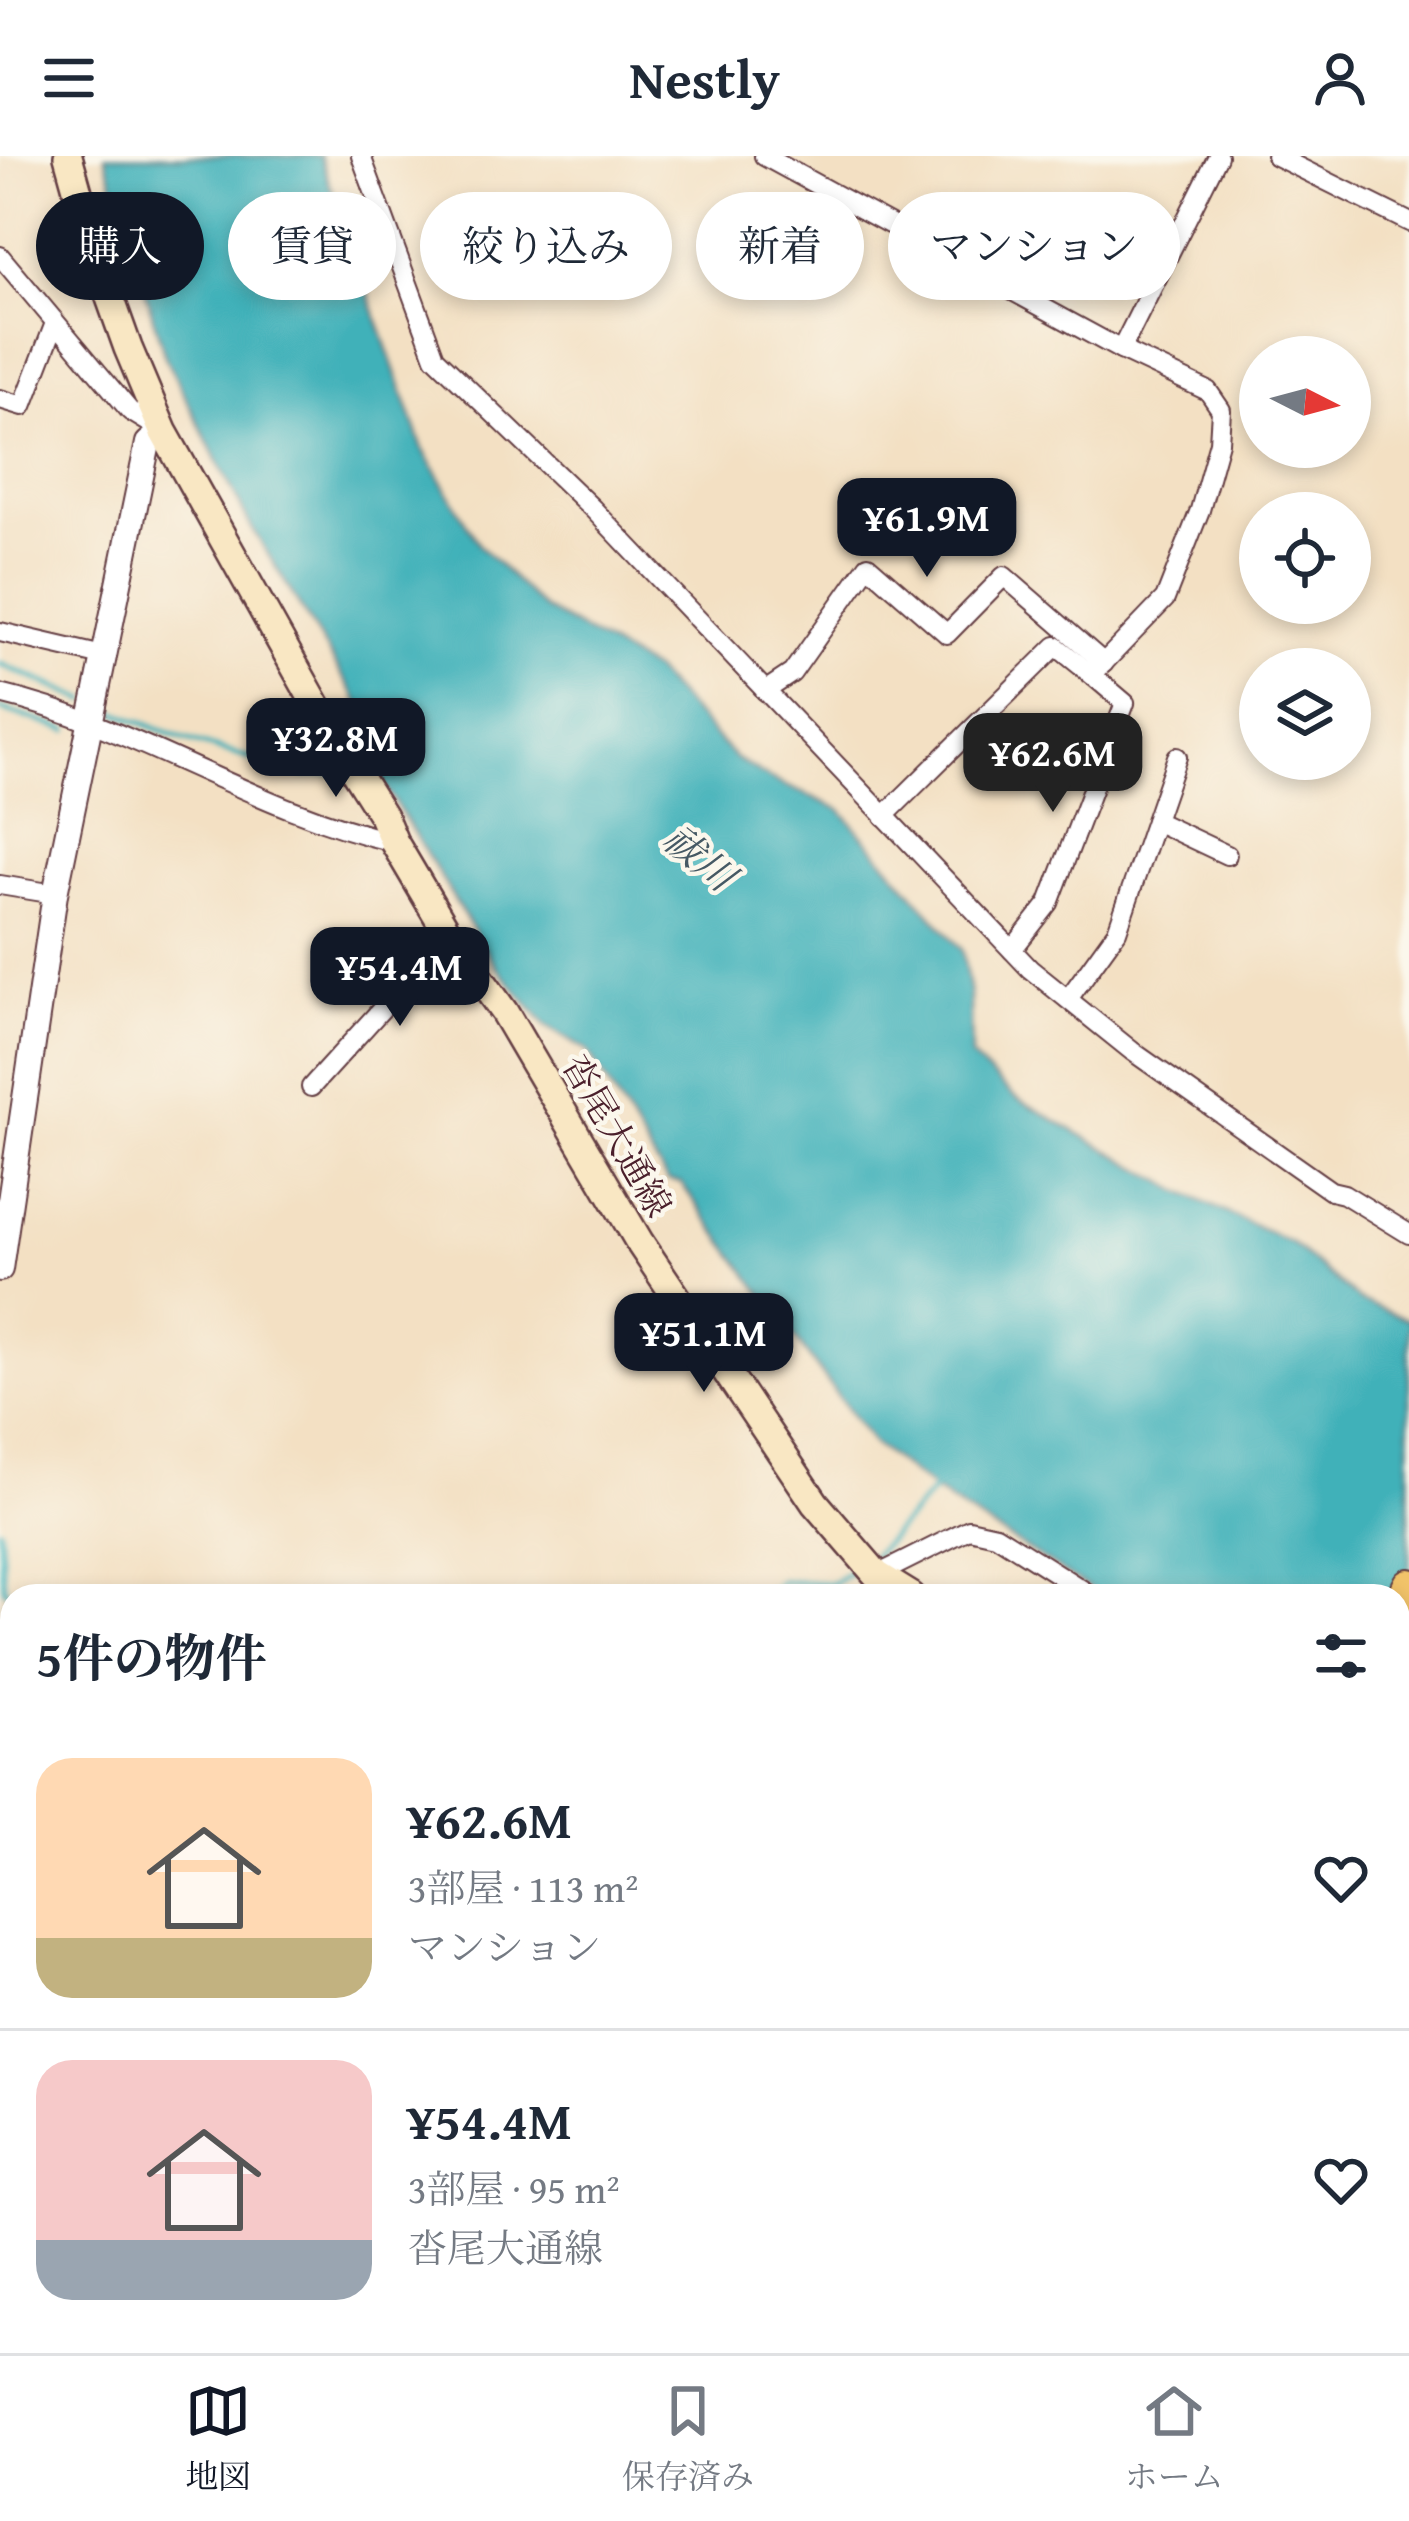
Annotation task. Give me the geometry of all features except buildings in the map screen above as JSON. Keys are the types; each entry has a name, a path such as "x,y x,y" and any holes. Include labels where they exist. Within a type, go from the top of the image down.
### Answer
{"main road":[{"name":"沓尾大通線","path":"68,156 128,348 163,431 342,751 449,935 504,1012 652,1262 815,1503 877,1575 892,1584"}],"street":[{"path":"361,156 435,357 593,509 1012,950 1132,1051 1331,1191 1344,1194 1409,1234"},
{"path":"764,156 1120,350 1208,391 1221,410 1200,510 1165,599 1098,669"},
{"path":"1120,350 1218,156"},
{"path":"1276,156 1409,222"},
{"path":"0,256 130,411 163,431 148,443 55,894 0,1269"},
{"path":"0,399 23,406 55,323"},
{"path":"765,691 792,674 868,565 947,634 1004,576 1098,669 1125,703 1049,903 1012,950"},
{"path":"0,632 102,660"},
{"path":"884,816 1056,646 1098,669"},
{"path":"0,694 91,719 335,829 388,829"},
{"path":"1068,999 1117,931 1178,757"},
{"path":"1155,821 1226,855"},
{"path":"0,885 55,894"},
{"path":"311,1087 449,935"},
{"path":"877,1575 969,1529 996,1535 1073,1584"}],"water":[{"name":"祓川","path":"105,156 320,156 333,192 228,192 228,300 371,300 423,449 479,545 543,608 654,671 735,758 772,780 840,809 962,950 970,994 971,1057 1015,1097 1180,1191 1291,1243 1360,1301 1409,1320 1409,1584 1083,1584 953,1504 873,1444 681,1183 667,1180 587,1051 546,1026 492,961 367,757 381,739 250,525 165,357 148,300 204,300 204,192 116,192"}],"waterway":[{"path":"0,664 86,700"},
{"path":"98,705 181,738 305,775 343,771"},
{"path":"0,709 68,730"},
{"path":"874,1555 935,1489 933,1484"},
{"path":"0,1529 4,1584"},
{"path":"832,1584 859,1566"},
{"path":"778,1584 832,1584"}]}
